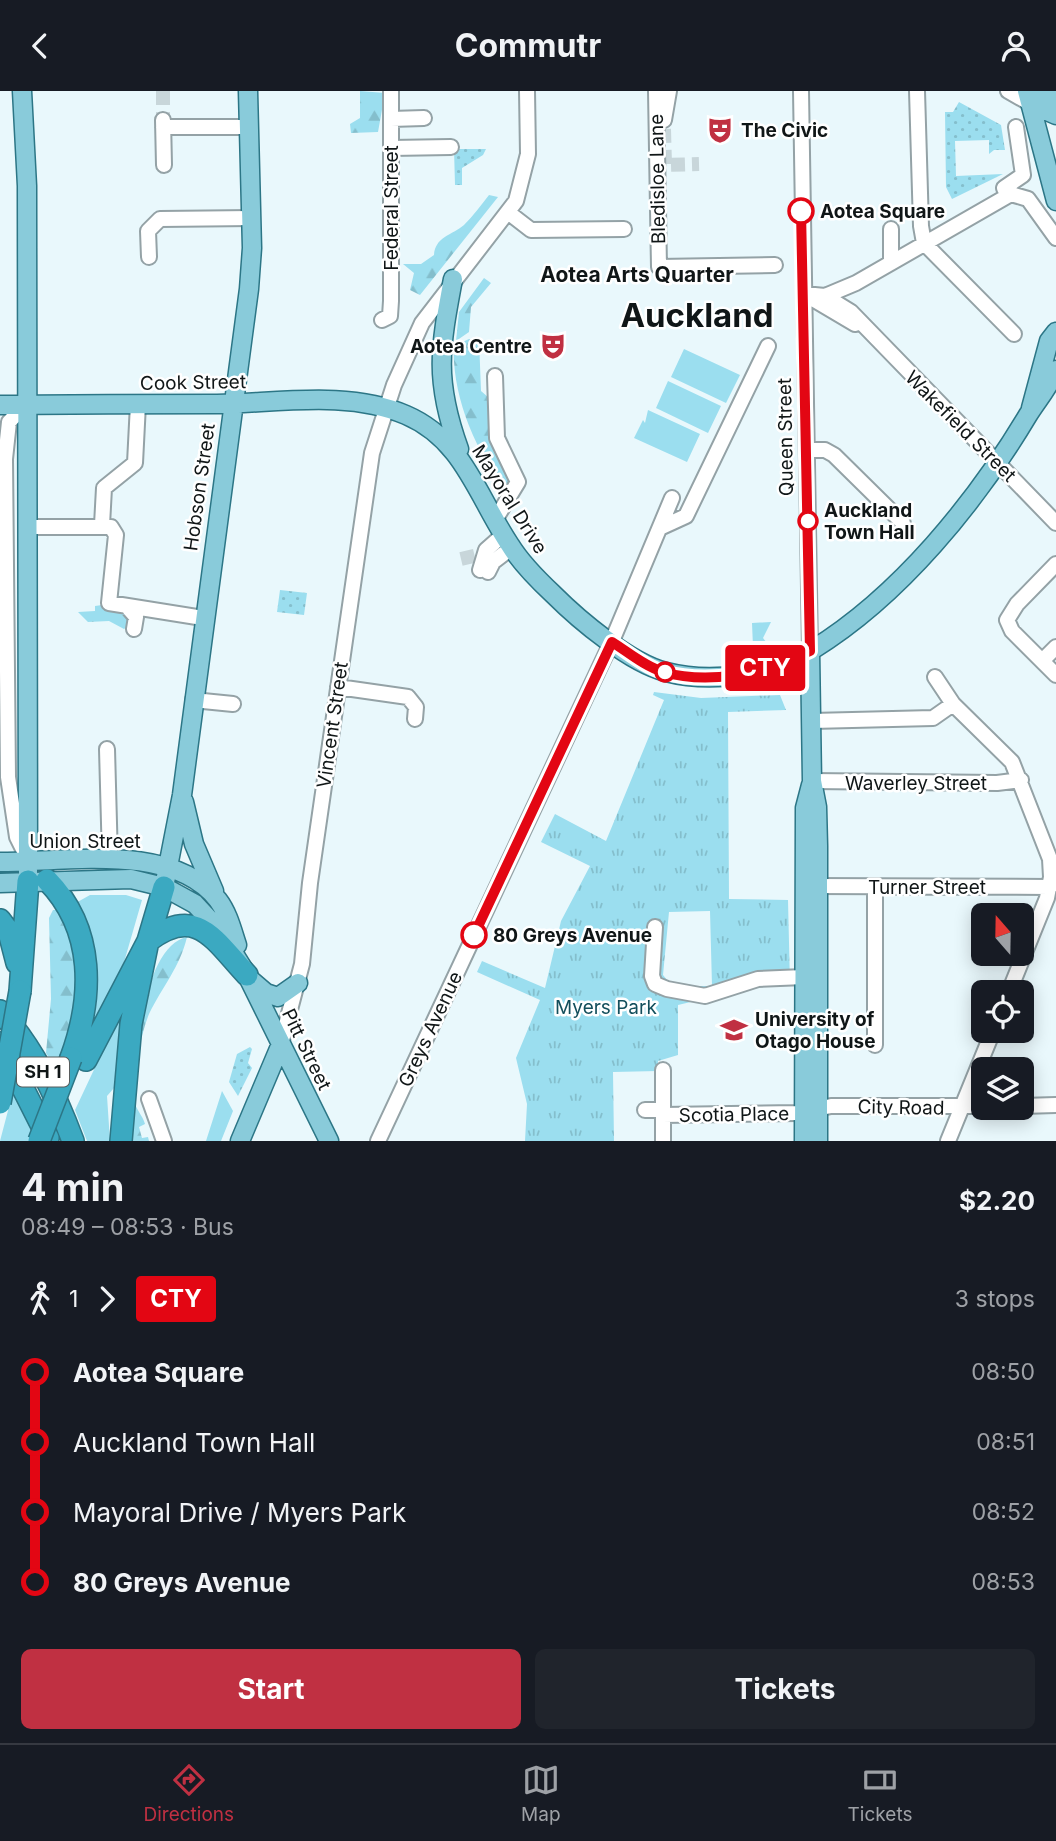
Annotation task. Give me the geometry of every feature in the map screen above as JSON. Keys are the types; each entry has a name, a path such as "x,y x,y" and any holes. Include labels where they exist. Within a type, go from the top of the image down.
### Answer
{"highway":[{"path":"0,1103 20,991 20,963 35,874 58,891 75,924 87,965 88,995 79,1059 52,1141"},
{"path":"121,1141 131,1024 148,941 166,877"},
{"path":"0,920 9,932 20,963"},
{"path":"39,1141 79,1059 148,941 176,925 192,924 208,933 248,977"},
{"name":"SH 1","path":"0,1011 34,1055 48,1080 73,1141"},
{"path":"0,1043 52,1141"}],"main road":[{"path":"22,91 27,185 27,527 35,874"},
{"name":"Hobson Street","path":"166,877 182,795 203,618 249,289 251,218 248,91"},
{"path":"1033,95 1056,100"},
{"path":"1033,95 1056,115"},
{"path":"1033,95 1054,195"},
{"path":"1054,195 1056,164"},
{"path":"453,279 440,361 449,422 464,462"},
{"name":"Mayoral Drive","path":"1030,411 1046,351 1056,332"},
{"name":"Mayoral Drive","path":"386,407 431,428 447,441 464,462 503,535 556,597 612,642 651,667 682,676 729,676 785,663 810,651 847,624 909,569 953,523 999,462 1030,411 1048,388 1056,370"},
{"name":"Cook Street","path":"0,405 332,401 386,407"},
{"name":"Queen Street","path":"810,651 812,781 817,807 804,977 811,1110 818,1141"},
{"path":"182,795 194,844 218,900"},
{"name":"Union Street","path":"0,883 110,860 141,861 166,877"},
{"name":"Union Street","path":"0,862 35,874 166,877"},
{"name":"Pitt Street","path":"166,877 189,874 218,900 230,923 248,977"},
{"name":"Pitt Street","path":"166,877 211,919 248,977 329,1141"},
{"name":"Queen Street","path":"804,1141 811,1110 811,886"},
{"path":"248,977 267,993 278,997 298,983"},
{"path":"240,1141 281,1044"}],"street":[{"name":"Federal Street","path":"382,320 390,316 391,301 391,91"},
{"path":"386,407 416,334 453,279 509,213 522,187 527,159 527,91"},
{"name":"Queen Street","path":"801,91 810,651"},
{"path":"917,91 920,226 924,243 1014,334"},
{"path":"1008,91 1033,95"},
{"path":"662,97 664,129"},
{"name":"Bledisloe Lane","path":"662,97 659,267 775,265"},
{"path":"391,119 424,118"},
{"path":"164,165 163,123 249,127"},
{"path":"1008,196 1004,188 1023,175 1016,127"},
{"path":"391,148 451,147"},
{"path":"825,296 856,283 1008,196 1018,194 1028,199 1056,238"},
{"path":"509,213 531,230 624,229"},
{"path":"149,257 148,231 160,219 251,218"},
{"path":"891,229 891,263"},
{"path":"851,312 848,298 856,283"},
{"name":"Wakefield Street","path":"804,294 825,296 851,312 865,330 999,462 1056,523"},
{"name":"Wakefield Street","path":"804,294 865,330"},
{"path":"662,527 683,519 768,346"},
{"path":"495,376 497,437 518,482 503,535 493,562 484,571 482,553 503,535"},
{"path":"26,404 7,428 3,519 4,697 8,778 18,837 35,874"},
{"path":"102,525 104,488 135,463 138,404"},
{"name":"Vincent Street","path":"281,1044 298,983 372,453 386,407"},
{"path":"807,456 830,452 902,523"},
{"name":"Greys Avenue","path":"378,1140 612,642 672,498"},
{"path":"27,527 111,527 117,535 108,600 112,606 203,618"},
{"path":"1056,564 1008,617 1012,631 1056,674"},
{"path":"129,608 136,617 134,629"},
{"path":"1042,661 1056,647"},
{"path":"935,677 953,704 1006,753 1021,780 1054,861 1050,887 1014,980"},
{"path":"338,687 408,697 416,707 415,719"},
{"path":"193,700 233,704"},
{"path":"812,721 933,718 953,704"},
{"path":"107,749 110,860"},
{"name":"Waverley Street","path":"812,781 997,783 1021,780"},
{"name":"Turner Street","path":"811,886 1050,887"},
{"path":"875,887 875,1045"},
{"path":"655,927 652,976 655,983 667,989 705,996 758,979 804,977"},
{"path":"948,1141 988,1043"},
{"name":"Scotia Place","path":"663,1070 663,1141"},
{"path":"149,1099 164,1141"},
{"path":"1034,1106 1056,1105"},
{"name":"City Road","path":"811,1110 971,1107"},
{"path":"645,1110 663,1112"},
{"name":"Scotia Place","path":"663,1112 811,1110"}],"green space":[{"path":"360,91 385,93 378,132 351,133 350,124 360,118"},
{"path":"959,102 1001,125 1005,150 994,150 989,154 989,140 955,141 956,176 1003,174 952,199 946,187 945,112 953,112"},
{"path":"454,149 486,149 483,155 462,168 462,185 455,185"},
{"path":"489,195 498,197 420,295 410,290 414,273 403,264 421,264 434,255 437,244 464,225"},
{"path":"484,278 491,283 471,307 469,332 456,341 459,312"},
{"path":"469,339 479,339 481,391 488,397 489,440 512,481 507,487 495,474 475,440 461,402 454,363 454,346"},
{"path":"684,349 740,375 726,403 671,377"},
{"path":"668,381 721,406 708,433 656,408"},
{"path":"648,410 700,434 687,462 634,438 643,420 645,423"},
{"path":"280,590 307,593 304,615 277,612"},
{"path":"102,605 131,612 130,625 124,629 109,621 88,622 78,612 95,611 95,606"},
{"path":"771,622 763,638 770,647 727,656 753,647 752,623"},
{"name":"Myers Park","path":"654,692 701,698 780,695 786,710 728,712 729,899 788,900 790,985 758,986 678,1005 678,1055 658,1061 658,1071 613,1072 614,1141 525,1141 527,1104 516,1058 540,1000 477,972 482,961 545,988 561,921 590,866 541,842 555,814 606,841 664,700 653,695","holes":["710,911 712,986 672,986 663,975 669,912"]},
{"path":"90,895 126,895 142,900 120,976 92,1026 96,992 93,949 74,904"},
{"path":"53,910 58,910 68,932 76,971 73,1009 57,1071 46,1053 51,999 49,918"},
{"path":"187,937 175,967 149,1014 140,1045 134,1099 145,1124 139,1127 142,1138 148,1137 149,1141 130,1141 135,1060 147,995 157,967 170,947"},
{"path":"123,1008 114,1088 107,1096 110,1141 87,1141 75,1110"},
{"path":"250,1047 252,1049 248,1063 252,1068 238,1096 229,1082 237,1054"},
{"path":"15,1084 34,1125 30,1141 0,1141"},
{"path":"222,1091 233,1111 221,1141 206,1141"}],"tunnel":[{"path":"163,91 163,120"},
{"path":"664,129 665,165 699,164"},
{"path":"461,559 478,555"}],"bus line":[{"name":"CTY","path":"474,935 612,642 640,661 663,672 700,678 759,670 785,663 810,651 801,211"}],"place":[{"name":"The Civic","path":"720,130"},
{"name":"Aotea Square","path":"801,211"},
{"name":"Aotea Centre","path":"553,346"},
{"name":"Auckland Town Hall","path":"808,521"},
{"name":"80 Greys Avenue","path":"474,935"},
{"name":"University of Otago House","path":"734,1030"}],"district":[{"name":"Aotea Arts Quarter","path":"637,275"},
{"name":"Auckland","path":"697,315"}]}
